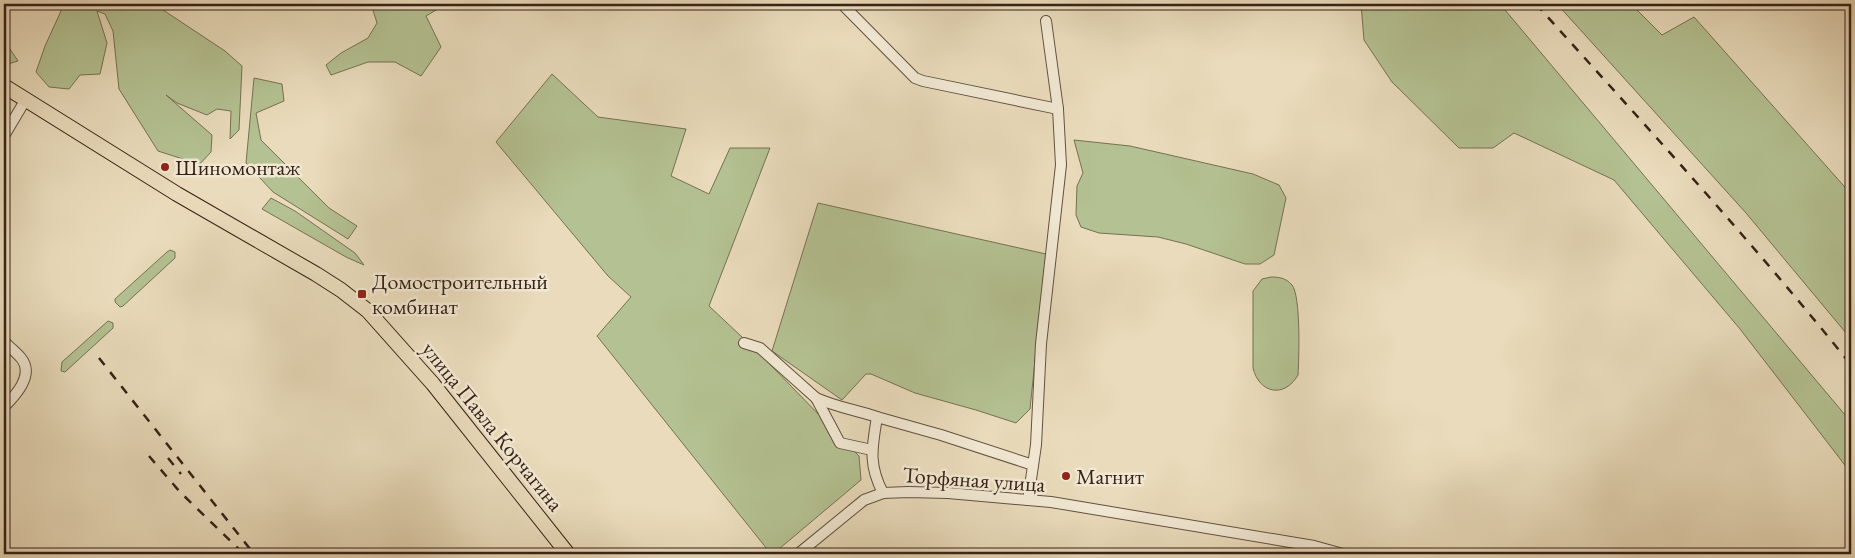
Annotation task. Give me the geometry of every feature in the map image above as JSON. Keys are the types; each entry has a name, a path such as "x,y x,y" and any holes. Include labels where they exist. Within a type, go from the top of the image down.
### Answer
{"main road":[{"name":"улица Павла Корчагина","path":"4,86 177,194 323,279 368,311 433,384 568,554"}],"street":[{"path":"842,4 916,78 922,81 1058,109"},
{"path":"1028,500 1040,392 1041,344 1059,187 1060,139 1058,109 1046,21"},
{"path":"4,136 26,100"},
{"path":"4,341 23,360 26,373 20,391 4,407"},
{"path":"744,343 760,348 816,398 834,406 849,408 941,435 1033,465"},
{"path":"816,398 840,443 872,450"},
{"path":"877,417 872,450 874,476 883,493"},
{"name":"Торфяная улица","path":"798,554 864,500 883,493 948,492 1028,500 1343,554"}],"green space":[{"path":"57,4 154,4 225,51 242,66 239,130 230,139 231,111 217,109 207,115 177,103 166,95 212,135 211,152 198,166 158,151 119,89 113,31 105,14 97,11 107,43 100,74 80,75 69,89 49,87 36,72 45,46 61,11"},
{"path":"371,4 446,4 426,16 441,47 421,76 395,62 368,62 331,75 326,65 341,53 368,38 377,23"},
{"path":"1361,4 1500,4 1851,422 1851,473 1740,329 1614,180 1514,133 1493,148 1459,148 1392,82 1364,40"},
{"path":"1557,4 1631,4 1662,35 1694,17 1851,194 1851,295 1846,291 1851,317 1851,339 1746,213"},
{"path":"4,40 18,61 8,64 4,62"},
{"path":"552,74 598,117 686,129 671,176 709,194 730,148 770,148 709,306 758,352 859,456 861,480 773,554 771,554 597,336 631,297 608,276 496,142"},
{"path":"254,78 282,84 284,101 256,113 261,140 329,208 357,226 348,239 273,192 246,163"},
{"path":"1074,140 1130,146 1253,174 1279,185 1286,198 1274,255 1260,264 1245,264 1186,244 1158,237 1099,233 1081,227 1076,215 1077,186 1083,173"},
{"path":"271,198 295,211 355,253 364,265 346,257 262,209"},
{"path":"818,203 1046,254 1030,409 1016,423 915,393 871,374 866,374 842,400 772,351"},
{"path":"170,250 175,252 175,258 120,307 115,302 115,299"},
{"path":"1271,277 1282,278 1292,285 1295,291 1298,314 1298,375 1286,388 1279,390 1266,388 1256,376 1253,368 1253,291 1262,279"},
{"path":"108,321 113,323 113,328 65,372 61,371 62,362"}],"railway":[{"path":"1536,4 1736,227 1851,365"},
{"path":"99,358 254,554"},
{"path":"149,456 180,492 244,554"},
{"path":"168,458 181,474"}],"place":[{"name":"Шиномонтаж","path":"165,167"},
{"name":"Домостроительный комбинат","path":"362,294"},
{"name":"Магнит","path":"1066,476"}]}
